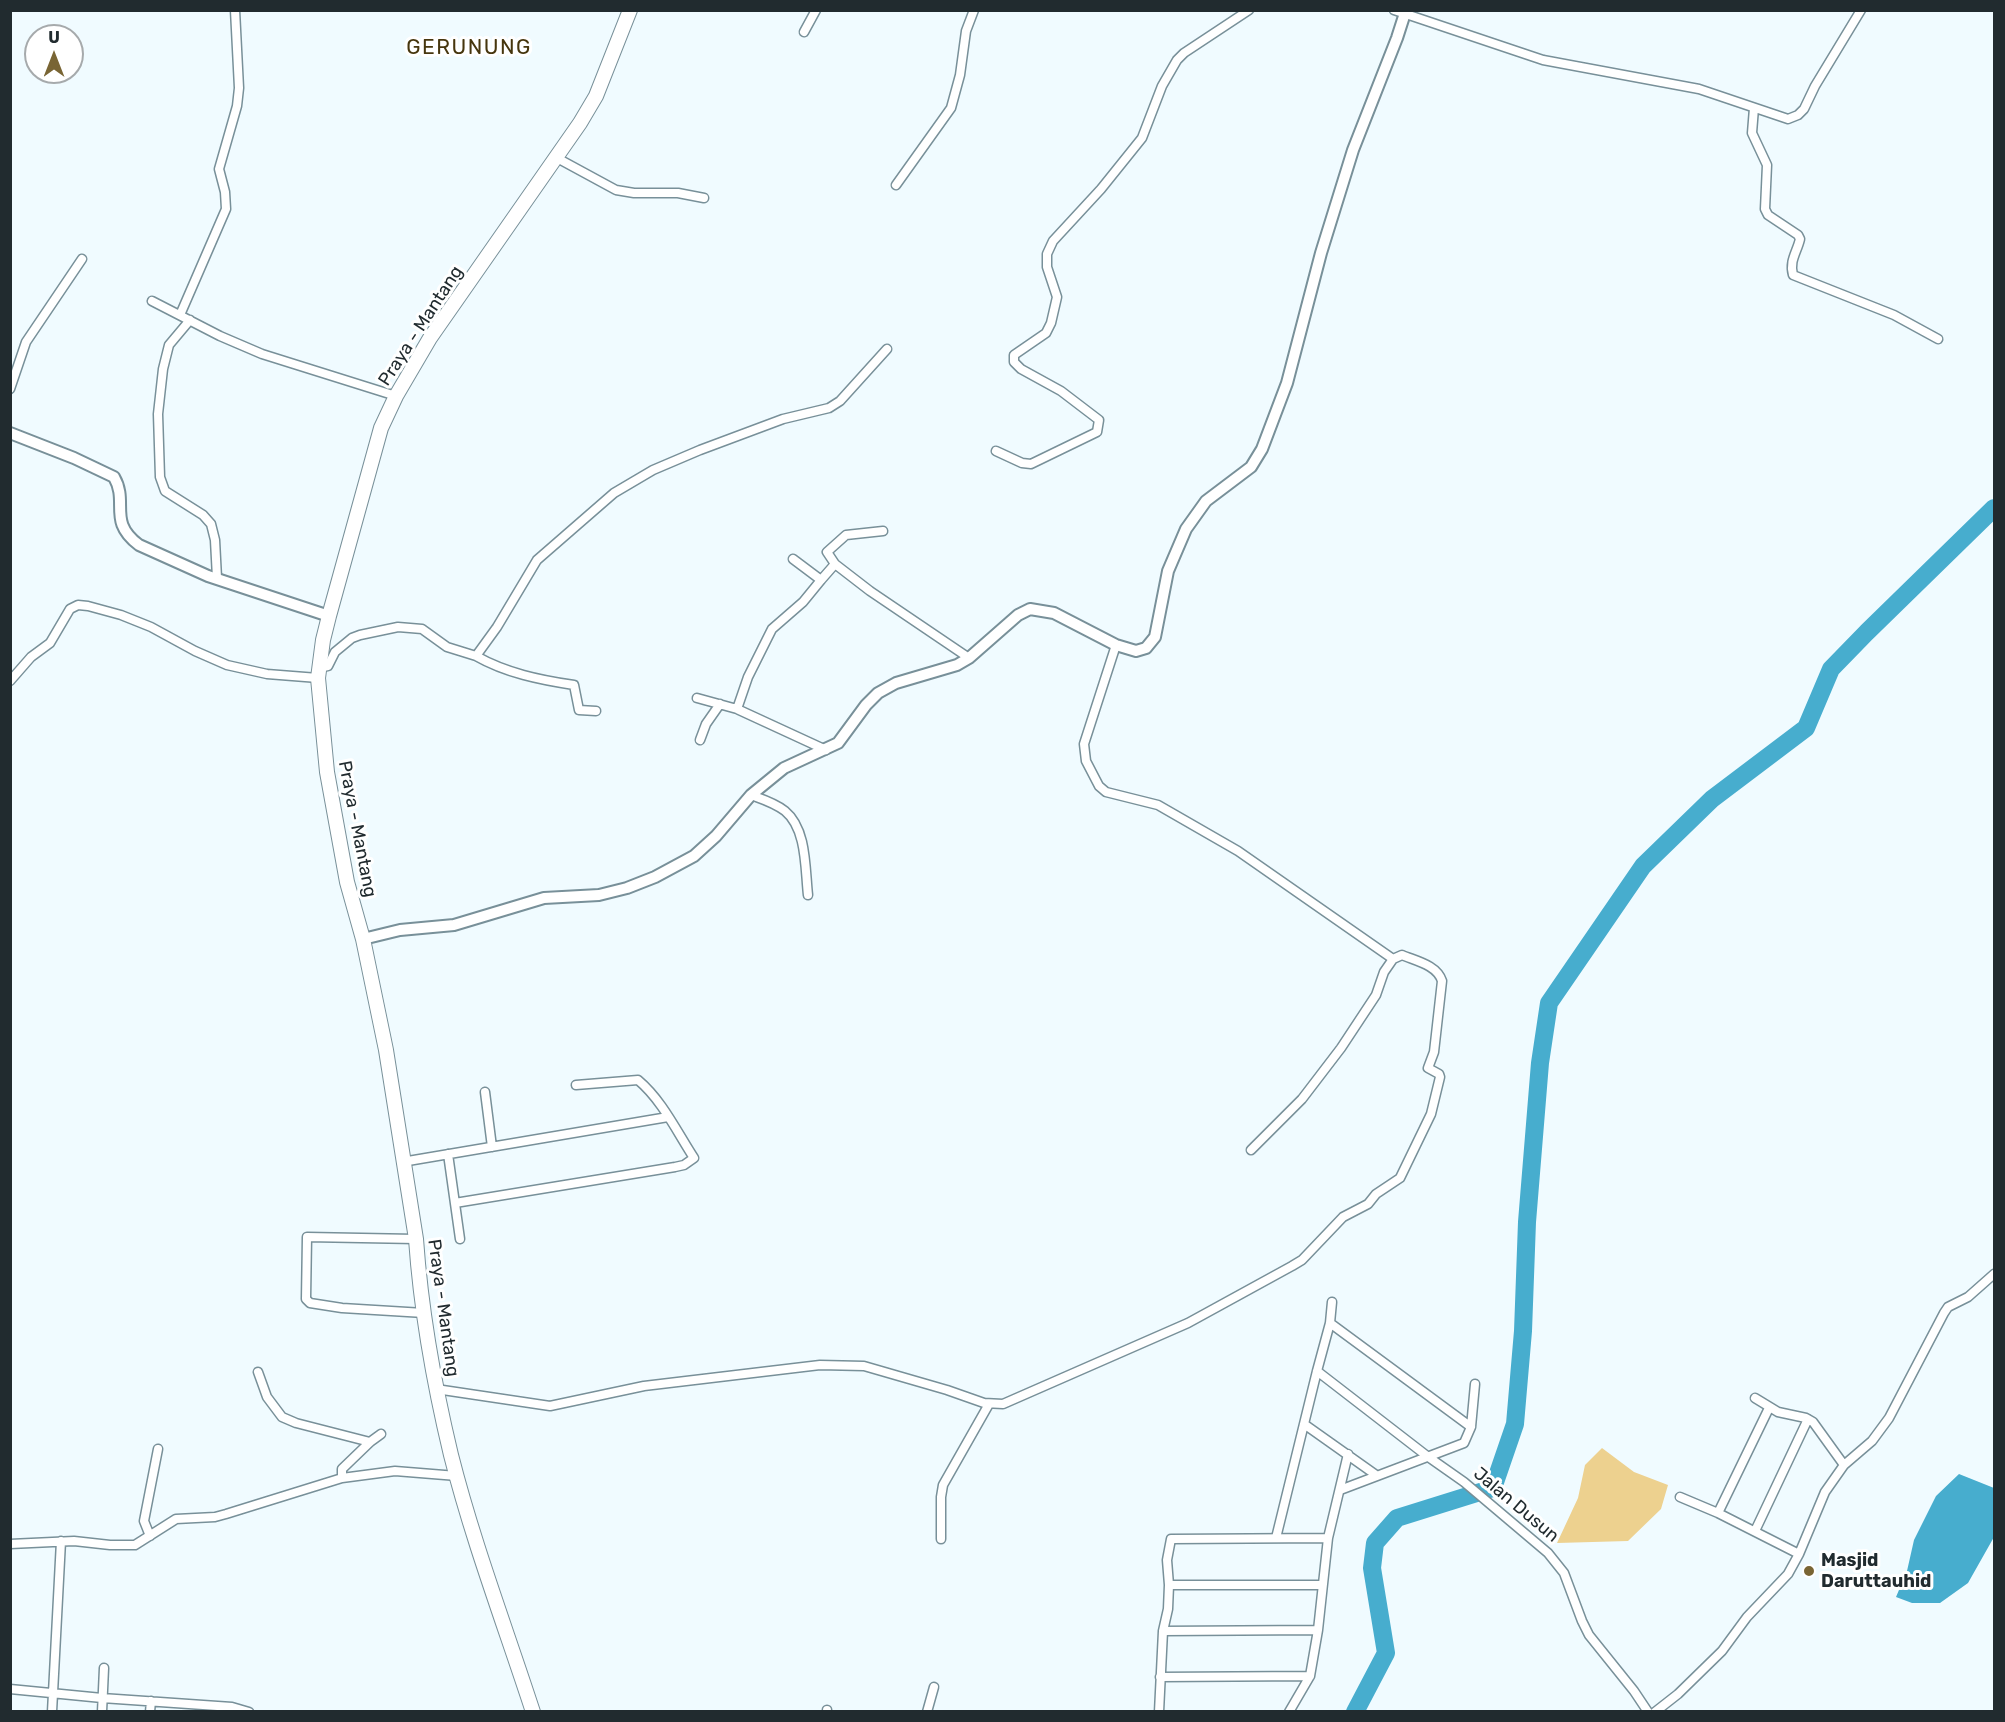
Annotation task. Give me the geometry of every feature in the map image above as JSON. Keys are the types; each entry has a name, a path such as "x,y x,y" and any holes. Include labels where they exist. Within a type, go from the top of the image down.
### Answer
{"main road":[{"name":"Praya - Mantang","path":"533,1712 472,1529 436,1389 424,1313 416,1239 386,1050 363,939 347,882 327,772 319,673 329,616 381,428 396,396 430,338 557,158 596,96 630,10"}],"street":[{"path":"180,315 226,209 225,192 219,169 237,106 239,88 235,10"},
{"path":"804,32 816,10"},
{"path":"896,185 951,108 958,84 966,31 974,10"},
{"path":"996,451 1022,463 1030,464 1097,432 1100,420 1061,391 1021,369 1014,362 1014,355 1046,333 1056,310 1057,297 1047,267 1047,254 1053,241 1101,189 1142,138 1162,86 1177,60 1249,10"},
{"path":"363,939 400,930 454,925 544,898 599,895 627,888 655,877 694,856 716,836 751,795 784,768 826,750 844,737 866,705 885,689 912,678 945,670 969,658 1018,615 1030,609 1054,613 1116,645 1136,651 1151,644 1155,636 1168,571 1186,529 1206,501 1251,467 1262,449 1287,383 1321,253 1353,150 1397,38 1402,12 1543,60 1699,88 1788,119 1798,116 1804,109 1815,86 1861,10"},
{"path":"1754,108 1752,134 1767,165 1765,209 1768,215 1798,235 1800,239 1792,257 1793,275 1894,315 1938,339"},
{"path":"557,158 616,190 634,193 678,193 704,198"},
{"path":"10,389 26,342 82,259"},
{"path":"152,301 262,354 396,396"},
{"path":"190,320 169,345 163,369 158,414 160,477 165,490 212,524 217,578"},
{"path":"476,656 497,627 537,560 614,493 652,470 700,450 767,425 829,408 840,401 887,349"},
{"path":"10,433 74,458 114,477 119,488 120,522 132,540 139,545 217,578 329,616"},
{"path":"883,531 842,537 827,552 835,564 870,591 969,658"},
{"path":"793,559 821,580"},
{"path":"737,709 748,677 772,629 802,602 835,564"},
{"path":"10,681 31,657 50,643 70,609 78,605 120,615 151,627 227,665 267,674 319,673 328,666 335,652 352,638 398,627 414,627 422,629 447,647 476,656 489,663 525,676 574,685 579,710 596,711"},
{"path":"1116,645 1084,744 1086,761 1099,786 1106,792 1158,805 1238,851 1393,959"},
{"path":"697,698 737,709 826,750"},
{"path":"700,740 706,724 720,704"},
{"path":"751,795 780,807 792,818 799,832 808,895"},
{"path":"436,1389 550,1406 644,1386 820,1365 846,1365 874,1368 989,1404 1012,1401 1062,1376 1188,1323 1282,1272 1302,1260 1343,1217 1364,1207 1376,1194 1400,1178 1431,1114 1440,1077 1428,1068 1434,1052 1442,981 1434,968 1402,955 1393,959 1384,972 1376,995 1365,1014 1341,1048 1302,1099 1251,1150"},
{"path":"455,1203 684,1165 694,1158 668,1117 638,1080 576,1084"},
{"path":"485,1092 492,1147"},
{"path":"402,1162 668,1117"},
{"path":"448,1155 460,1239"},
{"path":"416,1239 307,1237 306,1299 310,1303 342,1308 424,1313"},
{"path":"1655,1712 1678,1694 1722,1650 1747,1617 1788,1574 1799,1554 1825,1492 1844,1465 1872,1441 1889,1418 1948,1307 1968,1297 1995,1274"},
{"path":"1276,1538 1330,1323 1332,1302"},
{"path":"1330,1323 1471,1427"},
{"name":"Jalan Dusun","path":"1317,1371 1492,1504 1557,1562 1564,1573 1589,1635 1648,1712"},
{"path":"258,1372 267,1397 282,1417 296,1423 370,1442"},
{"path":"1340,1490 1464,1443 1471,1427 1475,1384"},
{"path":"1755,1398 1769,1408 1808,1419 1820,1431 1844,1465"},
{"path":"940,1539 940,1497 943,1485 989,1404"},
{"path":"1718,1513 1769,1408"},
{"path":"1755,1531 1808,1419"},
{"path":"1304,1424 1376,1475"},
{"path":"342,1478 342,1469 381,1434"},
{"path":"150,1536 144,1521 158,1449"},
{"path":"1289,1712 1310,1676 1318,1630 1328,1538 1348,1454"},
{"path":"10,1544 61,1541 126,1546 142,1542 176,1519 215,1517 342,1478 395,1471 457,1476"},
{"path":"1680,1497 1718,1513 1799,1554"},
{"path":"1159,1712 1163,1631 1168,1609 1167,1560 1171,1539 1328,1538"},
{"path":"52,1712 61,1541"},
{"path":"1169,1585 1322,1585"},
{"path":"1163,1631 1318,1630"},
{"path":"102,1712 104,1668"},
{"path":"1160,1677 1310,1676"},
{"path":"927,1712 934,1687"},
{"path":"10,1689 249,1711"},
{"path":"150,1712 151,1701"}],"shaded area":[{"path":"1602,1448 1634,1472 1668,1485 1661,1509 1628,1541 1557,1543 1578,1498 1585,1465"}],"water":[{"path":"1959,1474 1994,1488 1994,1537 1968,1583 1940,1603 1912,1603 1896,1597 1907,1571 1914,1540 1936,1496"}],"waterway":[{"path":"1355,1712 1386,1653 1372,1568 1375,1543 1397,1518 1493,1488 1515,1424 1523,1331 1527,1222 1540,1063 1549,1003 1643,866 1712,799 1806,728 1831,669 1994,508"}],"place":[{"name":"Masjid Daruttauhid","path":"1809,1571"}],"district":[{"name":"GERUNUNG","path":"469,48"}]}
